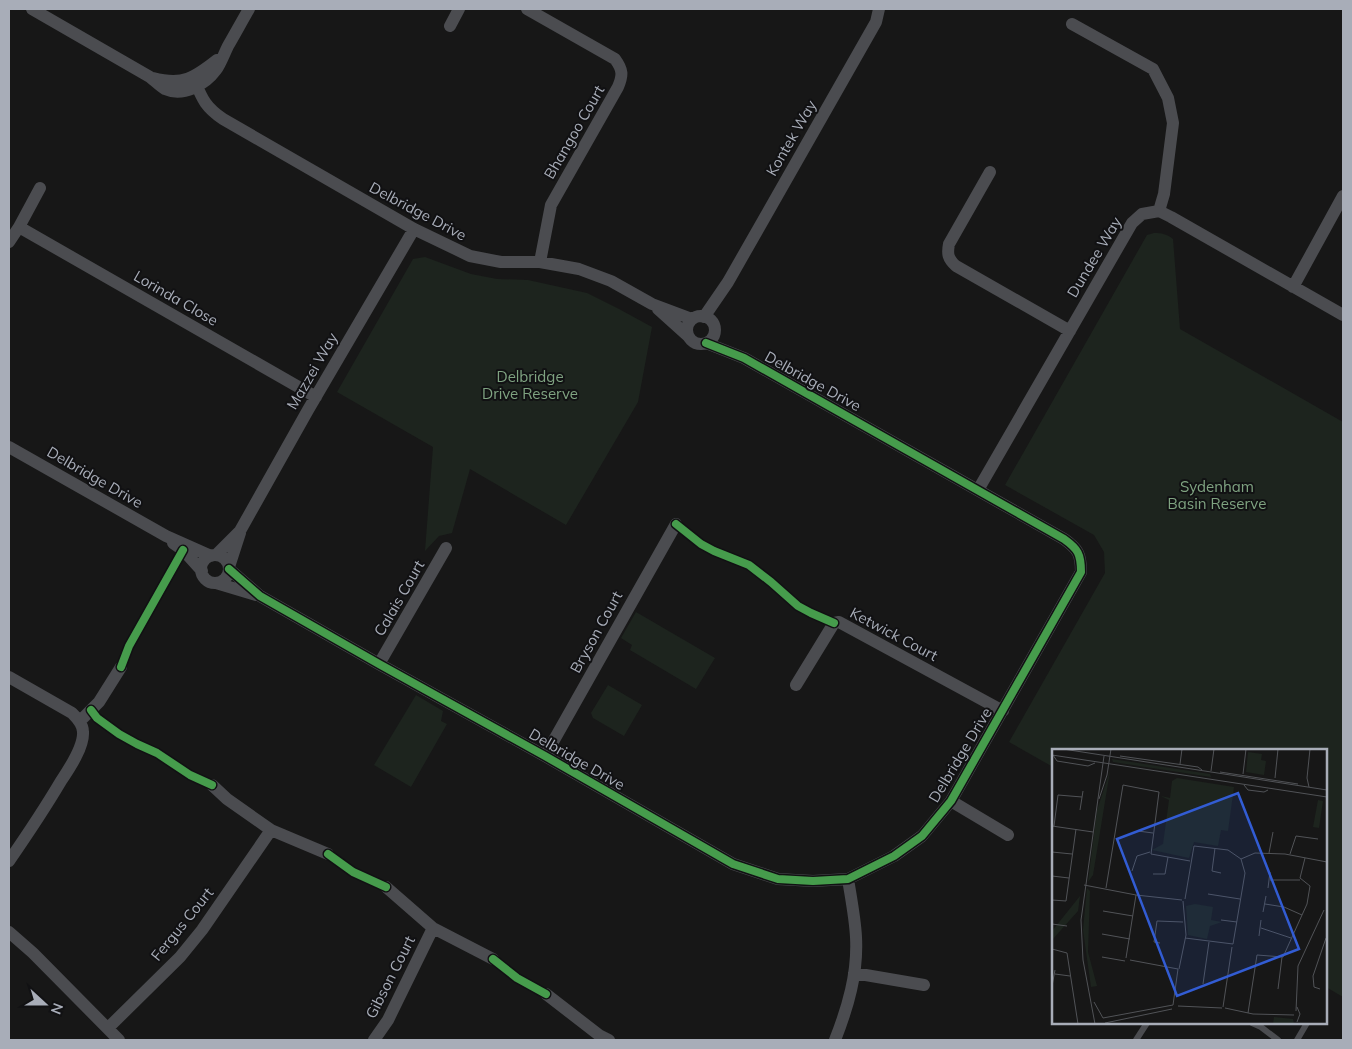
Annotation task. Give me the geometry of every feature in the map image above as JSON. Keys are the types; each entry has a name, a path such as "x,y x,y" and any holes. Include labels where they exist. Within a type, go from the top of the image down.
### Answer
{"street":[{"path":"35,9 150,77 166,81 182,80 195,82 202,72 223,56 249,9"},
{"path":"450,26 459,9"},
{"name":"Bhangoo Court","path":"527,9 615,59 620,67 622,77 551,205 540,262"},
{"name":"Kontek Way","path":"706,327 728,282 876,22 879,9"},
{"path":"1072,24 1153,69 1168,98 1173,123 1164,194 1159,211 1343,315"},
{"name":"Delbridge Drive","path":"195,82 205,103 223,119 414,229 470,256 500,262 540,262 579,269 610,281 652,304 706,327 744,358 1068,542 1079,553 1081,561 1081,572 951,801 922,836 894,856 848,879 813,881 778,879 733,864 260,596 229,568"},
{"path":"990,172 949,244 947,253 950,260 956,266 1070,331"},
{"path":"9,242 40,188"},
{"path":"1293,287 1343,196"},
{"name":"Dundee Way","path":"978,490 1132,223 1142,214 1159,211"},
{"name":"Lorinda Close","path":"19,227 316,397"},
{"name":"Mazzei Way","path":"229,568 240,531 414,229"},
{"name":"Delbridge Drive","path":"652,304 688,336"},
{"path":"687,327 706,327 702,344 694,342 688,336 687,327"},
{"name":"Delbridge Drive","path":"9,447 166,536 214,555"},
{"name":"Bryson Court","path":"545,756 676,524"},
{"name":"Mazzei Way","path":"214,555 240,531"},
{"name":"Delbridge Drive","path":"166,536 183,550 202,571"},
{"name":"Calais Court","path":"379,664 446,548"},
{"path":"214,555 225,559 229,568 227,577 216,583 208,581 202,571 205,560 214,555"},
{"name":"Delbridge Drive","path":"216,583 260,596"},
{"name":"Ketwick Court","path":"796,685 834,623 839,622 1003,711"},
{"path":"80,721 99,702 121,667"},
{"path":"9,677 72,713 80,721 83,732 81,744 73,762 36,823 9,861"},
{"path":"212,785 227,799 271,830 328,854"},
{"path":"951,801 1008,835"},
{"name":"Fergus Court","path":"108,1028 180,957 202,930 271,830"},
{"path":"835,1040 850,1001 854,973 856,937 848,879"},
{"name":"Gibson Court","path":"386,888 433,928 493,959"},
{"name":"Gibson Court","path":"374,1040 388,1020 433,928"},
{"path":"9,932 33,952 119,1040"},
{"path":"854,973 924,985"},
{"path":"546,994 602,1038"}],"lane":[{"path":"1136,1040 1146,1024"},
{"path":"1254,1024 1278,1040"},
{"path":"1297,1040 1306,1024"}],"green space":[{"name":"Sydenham Basin Reserve","path":"1154,233 1164,234 1173,239 1180,329 1343,422 1343,997 1327,988 1327,749 1052,749 1052,766 1009,742 1105,573 1104,552 1094,535 1005,485 1147,235"},
{"name":"Delbridge Drive Reserve","path":"425,257 471,274 497,279 528,280 587,293 652,327 638,402 566,525 470,469 452,533 439,536 425,551 433,447 337,392 413,259"},
{"path":"636,612 715,658 696,689 630,650 632,645 621,638"},
{"path":"608,685 642,705 624,736 593,718 591,713"},
{"path":"416,695 443,711 441,721 447,724 411,787 374,765"}],"cycle path":[{"path":"229,569 260,596 733,864 778,879 813,881 848,879 894,856 922,836 951,801 1081,572 1078,552 1064,539 744,358 706,343"},
{"path":"676,524 701,544 749,565 798,606 834,623"},
{"path":"121,667 129,646 183,550"},
{"path":"91,710 97,718 119,734 157,753 190,775 212,785"},
{"path":"328,854 353,872 386,887"},
{"path":"493,959 517,978 546,994"}]}
